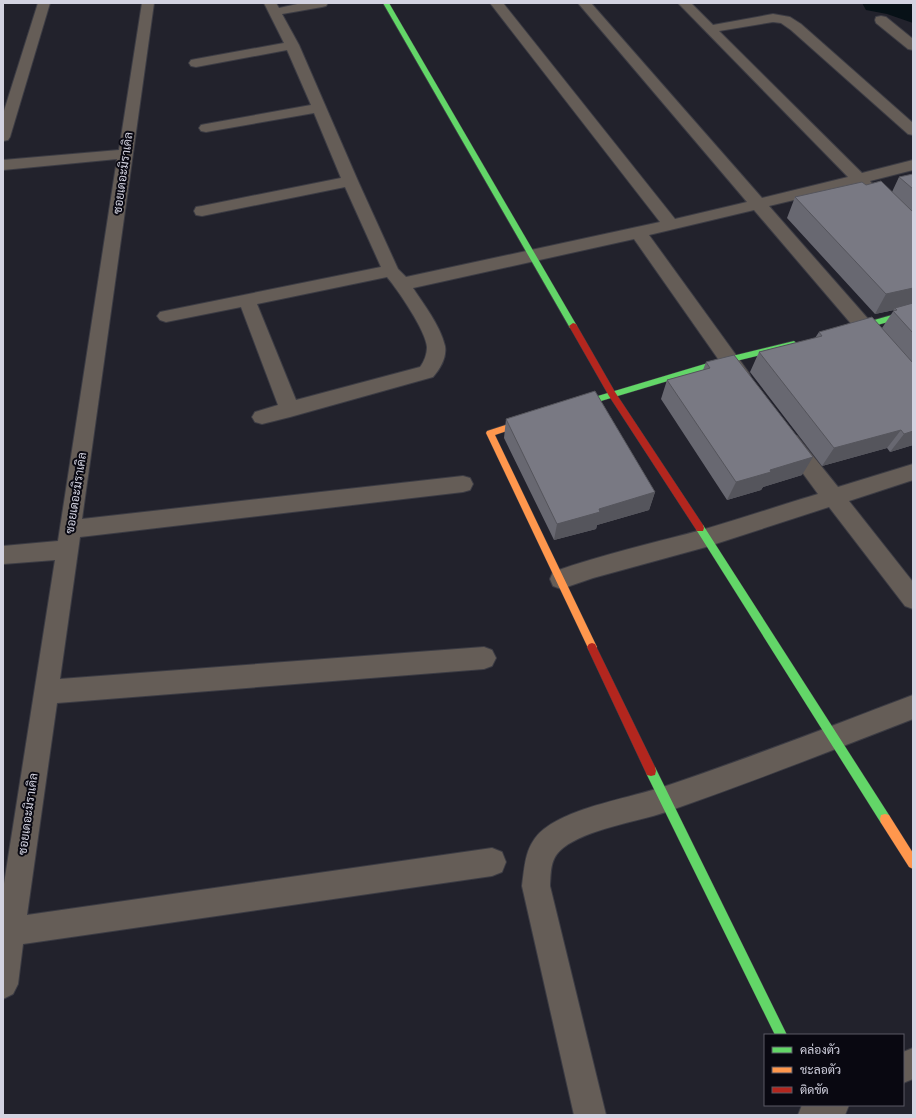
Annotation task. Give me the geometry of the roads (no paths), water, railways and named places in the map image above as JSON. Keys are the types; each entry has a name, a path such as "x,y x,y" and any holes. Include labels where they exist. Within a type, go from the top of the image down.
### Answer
{"street":[{"path":"3,137 44,3"},
{"name":"ซอยเดอะมิราเคิล","path":"3,984 148,3"},
{"path":"262,417 426,372 433,365 436,347 429,329 396,277 350,181 320,108 273,7 322,3"},
{"path":"386,3 612,394 706,538 913,863"},
{"path":"496,3 670,224"},
{"path":"584,3 757,205 913,383"},
{"path":"684,3 880,200"},
{"path":"710,29 773,18 785,20 796,27 913,131"},
{"path":"881,20 913,46"},
{"path":"196,63 292,45"},
{"path":"206,128 320,108"},
{"path":"3,165 126,154"},
{"path":"166,316 247,300 532,256 757,205 913,165"},
{"path":"202,211 350,181"},
{"path":"638,232 728,360 752,391"},
{"path":"247,300 290,410"},
{"path":"841,332 913,312"},
{"path":"562,410 728,360 804,341"},
{"path":"540,417 490,433 665,799 782,1034"},
{"path":"780,428 832,497 913,599"},
{"path":"561,579 593,568 706,538 913,472"},
{"path":"3,555 69,539 463,484"},
{"path":"46,692 484,658"},
{"path":"590,1115 536,886 539,856 553,839 574,826 665,799 833,738 913,707"},
{"path":"11,932 492,862"},
{"path":"904,1068 913,1063"}],"waterway":[{"path":"878,3 895,6 913,13"}]}
